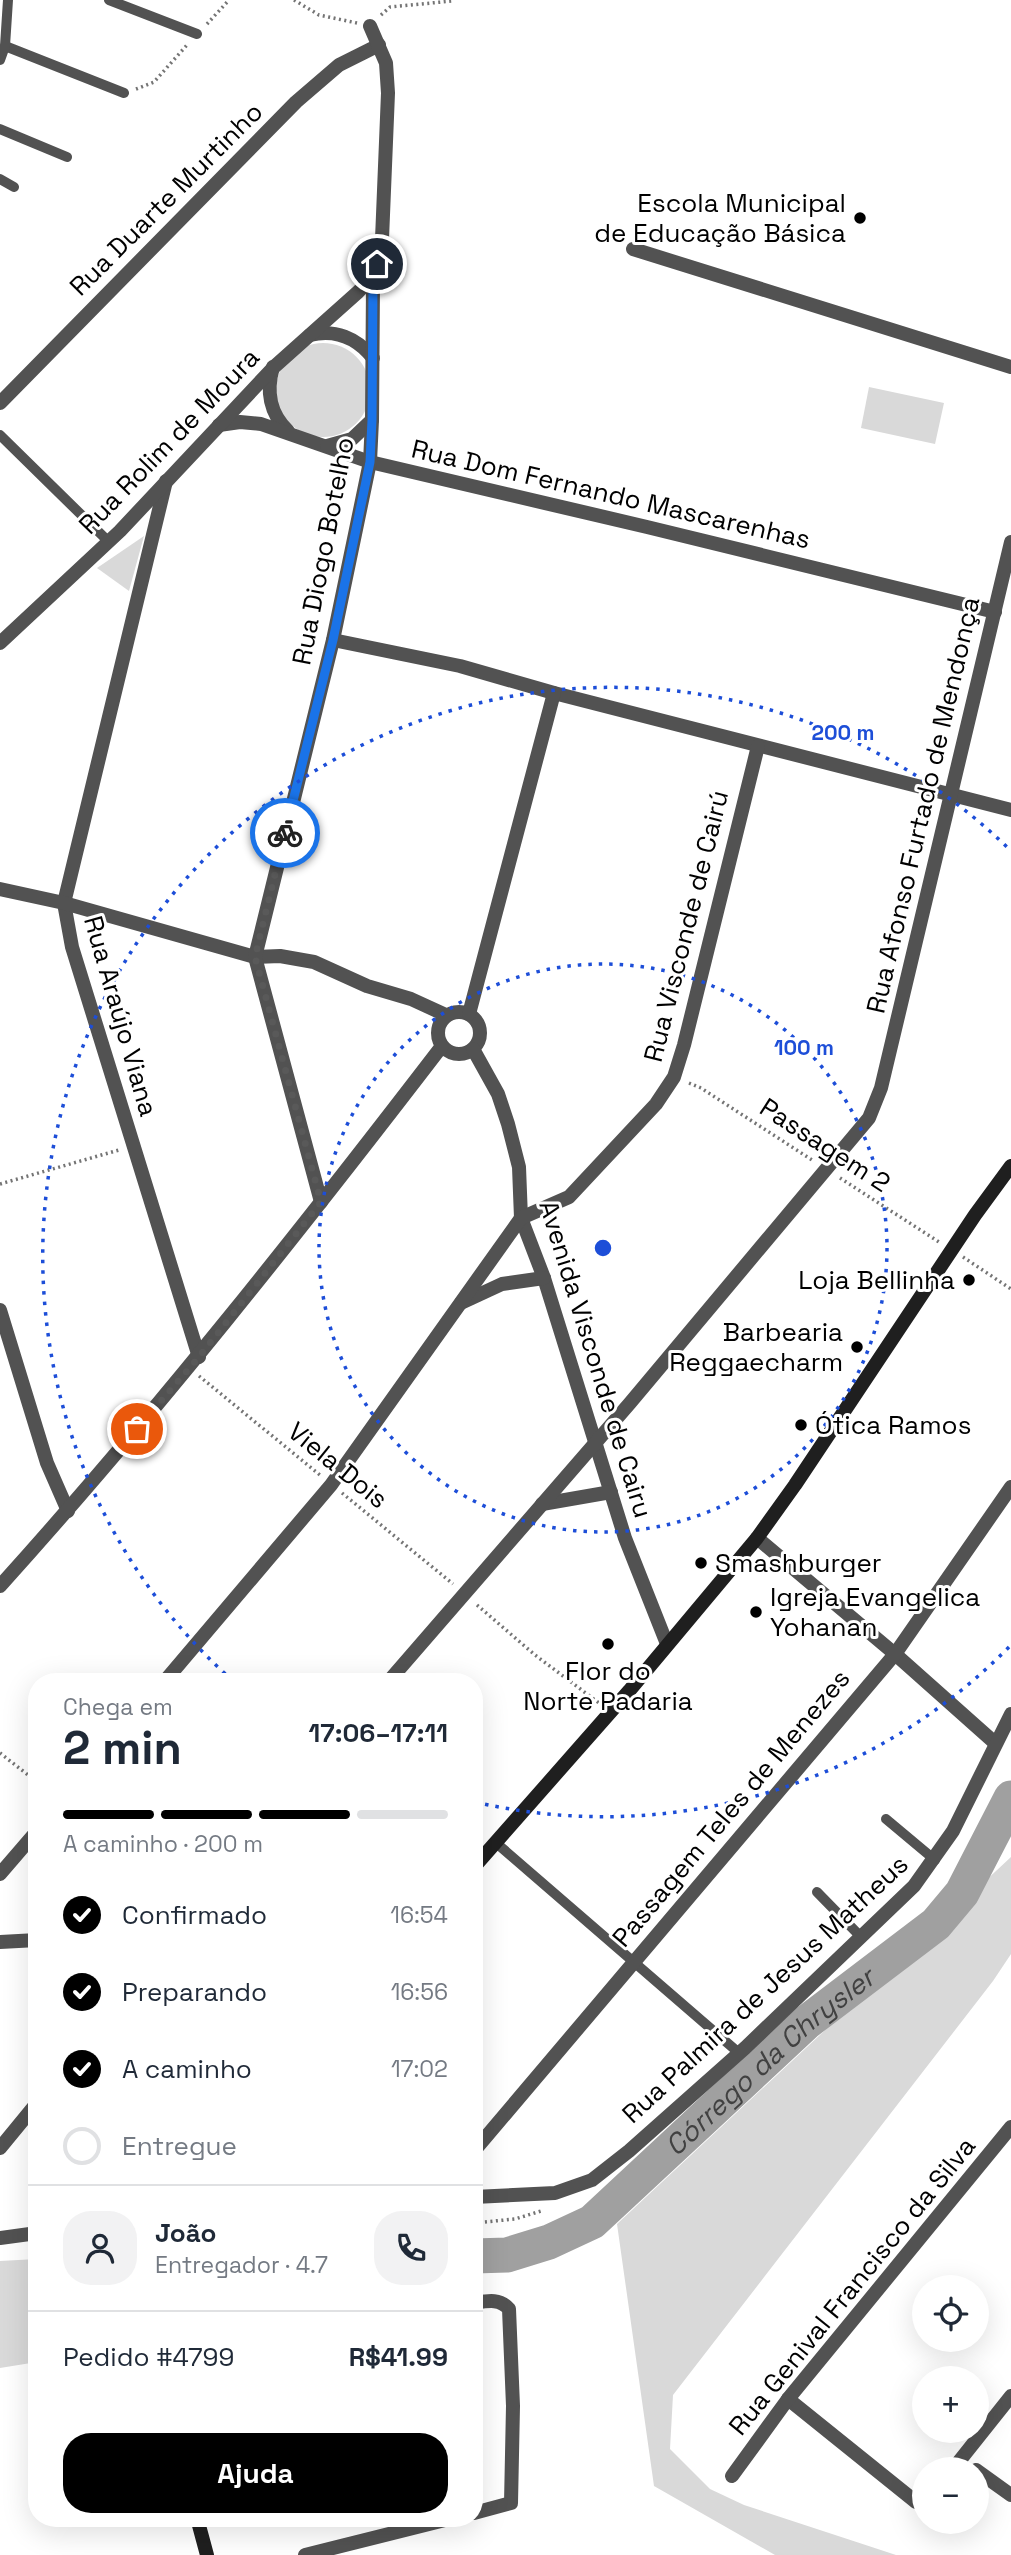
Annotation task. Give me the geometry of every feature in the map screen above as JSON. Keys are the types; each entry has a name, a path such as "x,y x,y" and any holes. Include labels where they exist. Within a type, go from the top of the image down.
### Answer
{"main road":[{"path":"483,1856 629,1691 757,1538 1011,1166"},
{"path":"201,2527 207,2555"}],"street":[{"name":"Rua Diogo Botelho","path":"255,957 333,640 370,462 374,275 382,239 388,134 388,74 370,26"},
{"name":"Rua Duarte Murtinho","path":"0,403 313,86 339,65 379,45"},
{"path":"633,249 1011,367"},
{"name":"Rua Rolim de Moura","path":"0,643 109,542 274,367 374,275"},
{"path":"307,335 326,332 345,336 361,345 373,358"},
{"path":"274,367 269,385 271,404 279,421 292,435"},
{"path":"323,446 352,439 372,420"},
{"name":"Rua Dom Fernando Mascarenhas","path":"219,425 255,422 370,462 995,612"},
{"name":"Rua Araújo Viana","path":"166,481 64,903 72,947 194,1362"},
{"name":"Rua Afonso Furtado de Mendonça","path":"396,1673 596,1442 869,1118 881,1088 1011,542"},
{"path":"333,640 460,666 554,693 1011,810"},
{"path":"469,1014 554,693"},
{"name":"Rua Visconde de Cairú","path":"521,1218 569,1197 656,1104 674,1077 758,746"},
{"path":"0,889 64,903 255,957 271,956 303,970 340,973 367,986 411,999 446,1016"},
{"path":"255,957 321,1202"},
{"path":"457,1011 469,1014 477,1022 480,1033 473,1049 467,1053 454,1054 442,1046 438,1027 446,1016 457,1011"},
{"path":"0,1586 68,1511 194,1362 442,1046"},
{"name":"Avenida Visconde de Cairu","path":"473,1049 498,1094 509,1124 519,1167 521,1218 544,1278 625,1538 667,1644"},
{"path":"171,1673 331,1485 521,1218"},
{"path":"460,1304 502,1284 544,1278"},
{"path":"0,1310 47,1463 68,1511"},
{"name":"Passagem Teles de Menezes","path":"483,2140 895,1654 1011,1487"},
{"path":"542,1504 611,1492"},
{"path":"757,1538 895,1654 995,1743"},
{"name":"Rua Palmira de Jesus Matheus","path":"483,2197 555,2193 592,2180 629,2151 739,2053 914,1886 935,1860 953,1831 1011,1714"},
{"path":"0,1874 28,1841"},
{"path":"0,1942 28,1940"},
{"path":"0,2148 28,2114"},
{"name":"Rua Genival Francisco da Silva","path":"732,2476 788,2399 1011,2127"},
{"path":"0,2238 28,2235"},
{"path":"483,2302 496,2301 505,2304 509,2309 513,2406 511,2503 483,2511"},
{"path":"962,2457 1011,2396"},
{"path":"788,2399 912,2499"},
{"path":"989,2479 1011,2495"},
{"path":"305,2555 417,2527"}],"lane":[{"path":"0,60 5,46 3,22 8,0"},
{"path":"109,0 197,34"},
{"path":"5,46 124,93"},
{"path":"0,129 67,157"},
{"path":"0,178 14,187"},
{"path":"0,435 109,542"},
{"path":"886,1819 935,1860"},
{"path":"495,1842 739,2053"},
{"path":"817,1892 861,1937"}],"path":[{"path":"124,93 155,82 229,0"},
{"path":"295,0 319,15 370,26 390,7 452,1"},
{"name":"Passagem 2","path":"674,1077 701,1088 1011,1289"},
{"path":"0,1184 132,1146"},
{"name":"Viela Dois","path":"194,1362 331,1485 535,1655 610,1711"},
{"path":"0,1753 28,1775"}],"shaded area":[{"path":"323,343 341,347 356,357 366,372 370,390 366,408 356,423 341,433 323,437 305,433 290,423 280,408 276,390 280,372 290,357 305,347"},
{"path":"869,387 944,403 935,444 861,428"},
{"path":"144,536 129,591 97,568"},
{"path":"1011,1857 1011,1954 993,1981 673,2395 670,2449 710,2489 744,2505 896,2555 775,2555 654,2486 617,2224"},
{"path":"28,2259 28,2363 0,2368 0,2261"}],"waterway":[{"name":"Córrego da Chrysler","path":"483,2256 507,2255 549,2242 592,2222 807,2022 936,1924 962,1893 1011,1798"}],"way so far":[{"path":"137,1429 199,1357 321,1202 255,957 285,833"}],"place":[{"name":"Escola Municipal de Educação Básica","path":"860,218"},
{"name":"Loja Bellinha","path":"969,1280"},
{"name":"Barbearia Reggaecharm","path":"857,1347"},
{"name":"Ótica Ramos","path":"801,1425"},
{"name":"Smashburger","path":"701,1563"},
{"name":"Igreja Evangelica Yohanan","path":"756,1612"},
{"name":"Flor do Norte Padaria","path":"608,1644"}],"route":[{"path":"285,833 333,640 370,462 373,284 377,264"}]}
